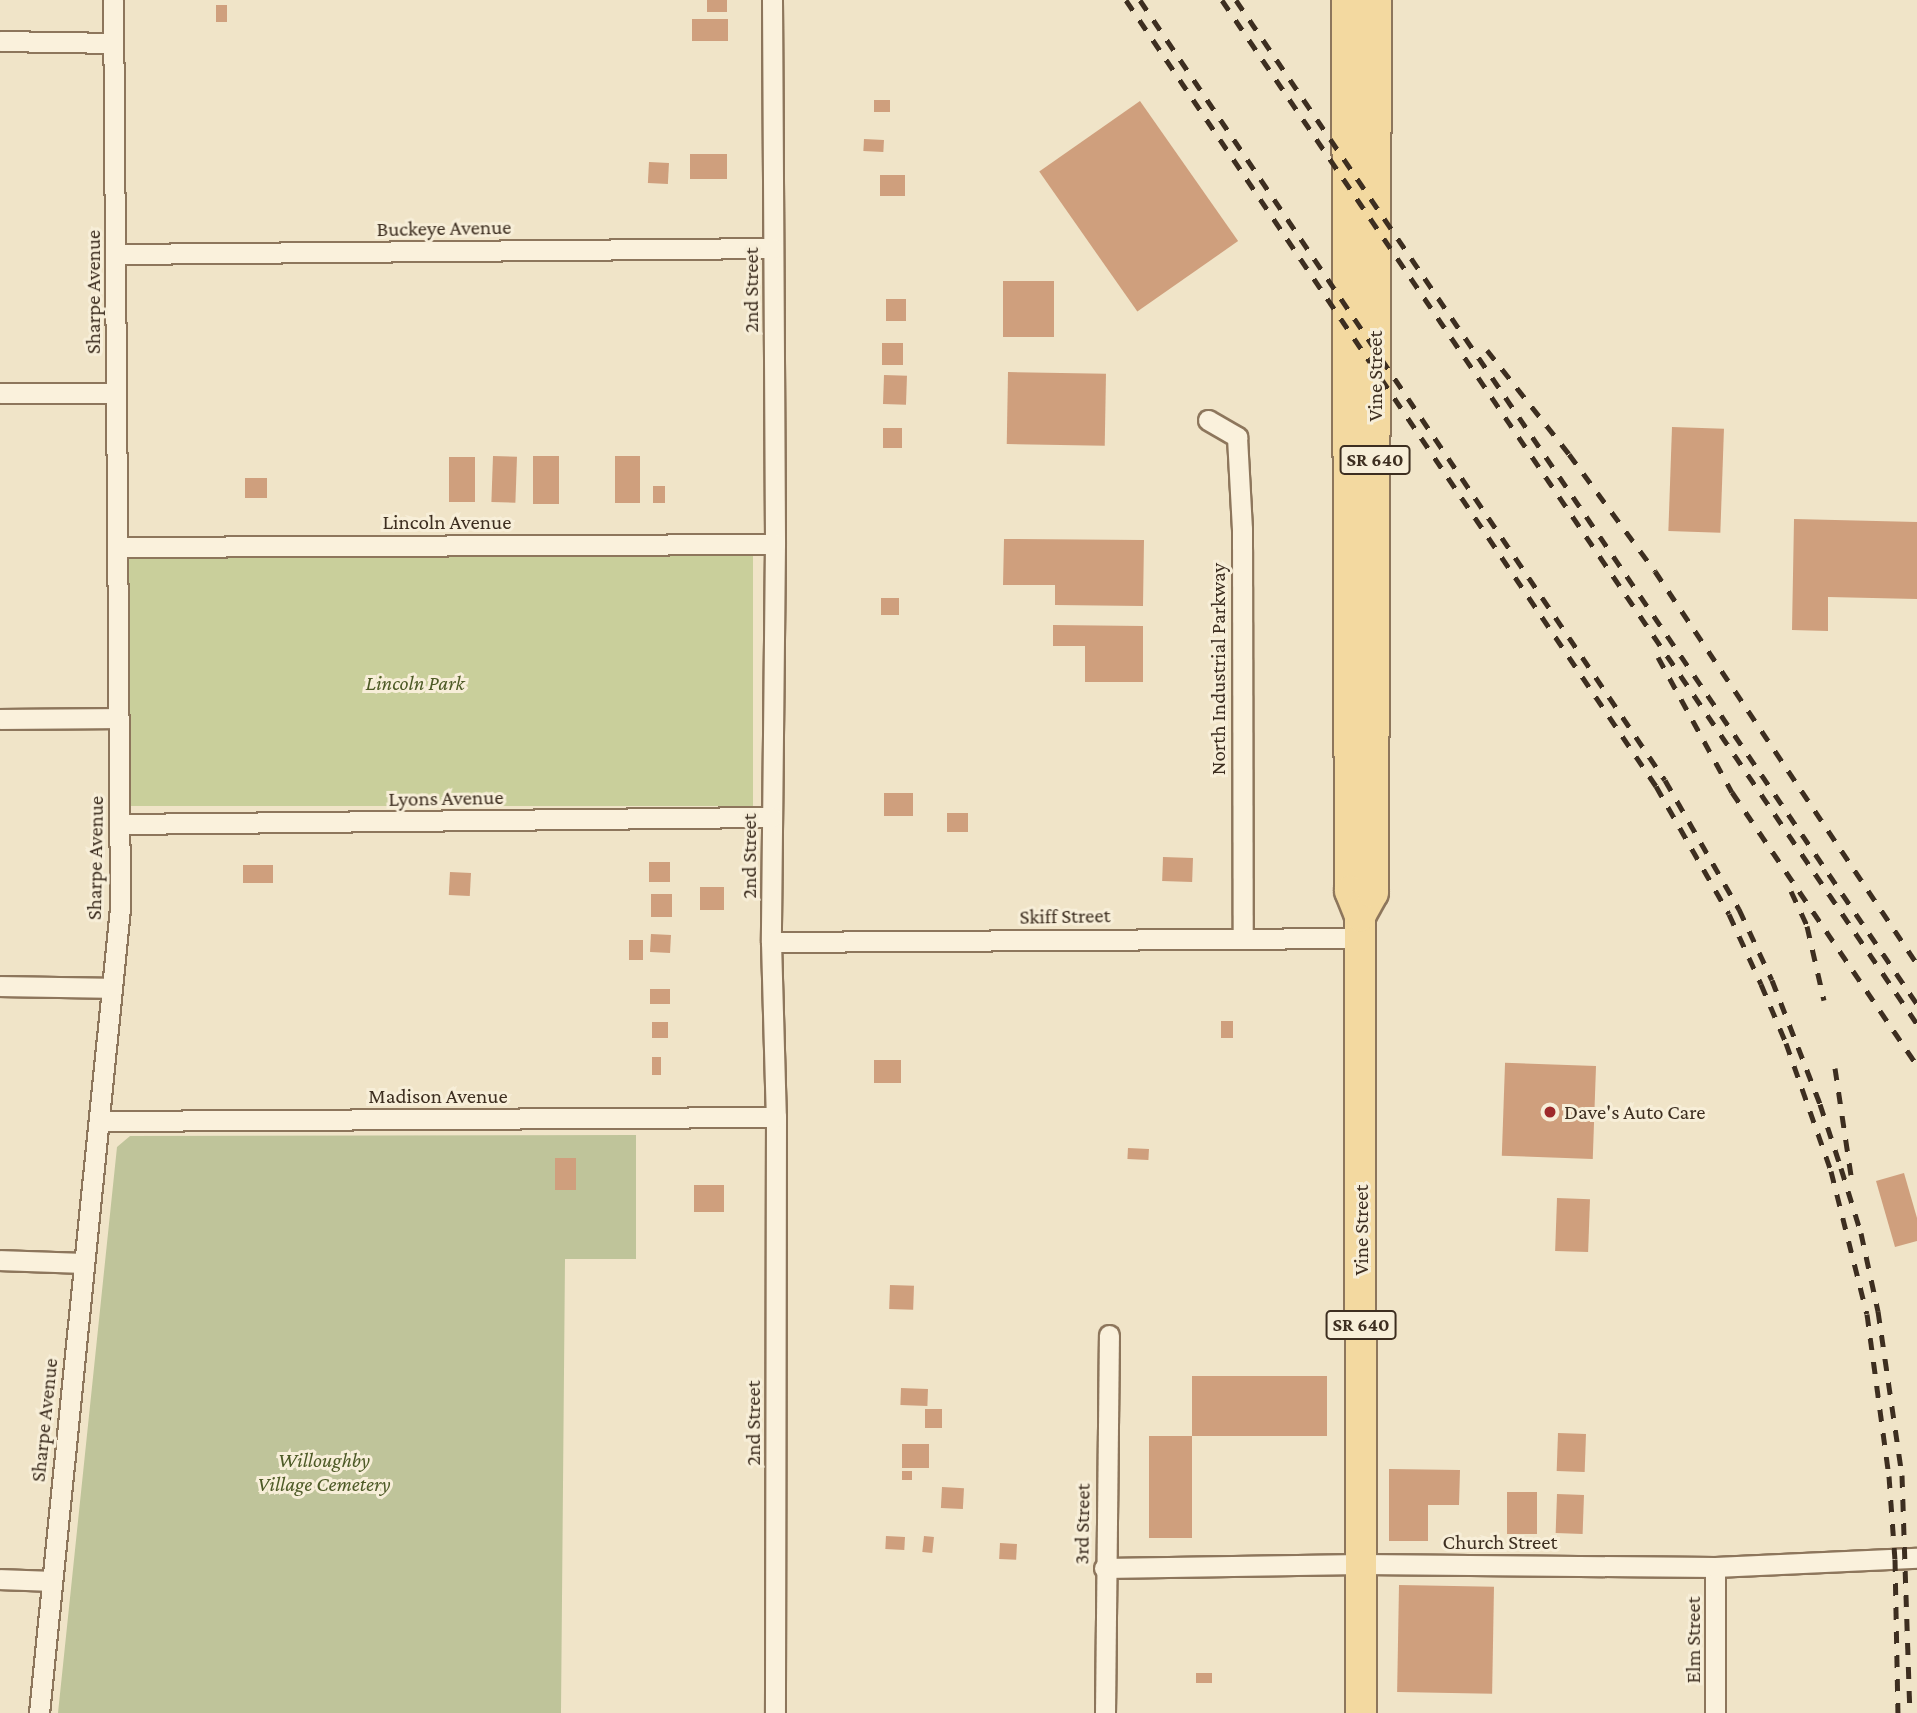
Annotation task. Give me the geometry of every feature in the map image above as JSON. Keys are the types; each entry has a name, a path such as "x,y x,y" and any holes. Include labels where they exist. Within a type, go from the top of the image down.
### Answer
{"main road":[{"name":"Vine Street","path":"1347,0 1350,891 1360,927 1361,1713"},
{"name":"Vine Street","path":"1360,927 1373,894 1376,0"}],"street":[{"name":"Sharpe Avenue","path":"38,1713 120,908 113,0"},
{"name":"2nd Street","path":"772,0 775,544 771,942 776,1117 775,1713"},
{"path":"0,41 112,43"},
{"name":"Buckeye Avenue","path":"116,254 773,248"},
{"path":"0,393 115,393"},
{"name":"North Industrial Parkway","path":"1208,420 1237,437 1242,528 1240,689 1243,936"},
{"name":"Lincoln Avenue","path":"118,547 775,544"},
{"path":"0,719 117,718"},
{"name":"Lyons Avenue","path":"120,824 772,817"},
{"name":"Skiff Street","path":"771,942 1243,936 1360,927"},
{"path":"0,986 111,988"},
{"name":"Madison Avenue","path":"100,1121 776,1117"},
{"path":"0,1260 82,1263"},
{"name":"3rd Street","path":"1105,1713 1104,1568 1109,1335"},
{"name":"Church Street","path":"1104,1568 1361,1564 1715,1567 1917,1558"},
{"name":"Elm Street","path":"1715,1567 1715,1713"},
{"path":"0,1579 51,1581"}],"green space":[{"name":"Lincoln Park","path":"128,556 753,556 753,806 128,806"},
{"name":"Willoughby Village Cemetery","path":"636,1135 636,1259 565,1259 561,1713 58,1713 117,1147 130,1136"}],"building":[{"path":"707,0 727,0 727,12 707,12"},
{"path":"216,5 227,5 227,22 216,22"},
{"path":"692,19 728,19 728,41 692,41"},
{"path":"874,100 890,100 890,112 874,112"},
{"path":"1140,101 1238,241 1137,312 1039,172"},
{"path":"864,139 884,140 883,152 863,151"},
{"path":"690,154 727,154 727,179 690,179"},
{"path":"649,162 669,163 668,184 648,183"},
{"path":"880,175 905,175 905,196 880,196"},
{"path":"1003,281 1054,281 1054,337 1003,337"},
{"path":"886,299 906,299 906,321 886,321"},
{"path":"882,343 903,343 903,365 882,365"},
{"path":"1008,372 1106,374 1105,446 1007,444"},
{"path":"884,375 907,376 906,405 883,404"},
{"path":"1672,427 1724,429 1720,533 1668,531"},
{"path":"883,428 902,428 902,448 883,448"},
{"path":"493,456 517,457 515,503 491,502"},
{"path":"533,456 559,456 559,504 533,504"},
{"path":"615,456 640,456 640,503 615,503"},
{"path":"449,457 475,457 475,502 449,502"},
{"path":"245,478 267,478 267,498 245,498"},
{"path":"653,486 665,486 665,503 653,503"},
{"path":"1794,519 1917,522 1917,599 1828,597 1828,631 1792,630"},
{"path":"1004,539 1144,540 1143,606 1055,605 1055,585 1003,585"},
{"path":"881,598 899,598 899,615 881,615"},
{"path":"1053,625 1143,626 1143,682 1085,682 1085,646 1053,646"},
{"path":"884,793 913,793 913,816 884,816"},
{"path":"947,813 968,813 968,832 947,832"},
{"path":"1163,857 1193,858 1192,882 1162,881"},
{"path":"649,862 670,862 670,882 649,882"},
{"path":"243,865 273,865 273,883 243,883"},
{"path":"450,872 471,873 470,896 449,895"},
{"path":"700,887 724,887 724,910 700,910"},
{"path":"651,894 672,894 672,917 651,917"},
{"path":"651,934 671,935 670,953 650,952"},
{"path":"629,940 643,940 643,960 629,960"},
{"path":"650,989 670,989 670,1004 650,1004"},
{"path":"1221,1021 1233,1021 1233,1038 1221,1038"},
{"path":"652,1022 668,1022 668,1038 652,1038"},
{"path":"652,1057 661,1057 661,1075 652,1075"},
{"path":"874,1060 901,1060 901,1083 874,1083"},
{"name":"Dave's Auto Care","path":"1505,1063 1596,1066 1593,1159 1502,1156"},
{"path":"1128,1148 1149,1149 1148,1160 1127,1159"},
{"path":"555,1158 576,1158 576,1190 555,1190"},
{"path":"1904,1173 1917,1218 1917,1241 1895,1247 1876,1181"},
{"path":"694,1185 724,1185 724,1212 694,1212"},
{"path":"1557,1198 1590,1199 1588,1252 1555,1251"},
{"path":"890,1285 914,1286 913,1310 889,1309"},
{"path":"1192,1376 1327,1376 1327,1436 1192,1436"},
{"path":"901,1388 928,1389 927,1406 900,1405"},
{"path":"925,1409 942,1409 942,1428 925,1428"},
{"path":"1558,1433 1586,1434 1585,1472 1557,1471"},
{"path":"1149,1436 1192,1436 1192,1538 1149,1538"},
{"path":"902,1444 929,1444 929,1468 902,1468"},
{"path":"1389,1469 1460,1470 1459,1505 1428,1505 1428,1541 1389,1541"},
{"path":"902,1471 912,1471 912,1480 902,1480"},
{"path":"942,1487 964,1488 963,1509 941,1508"},
{"path":"1507,1492 1537,1492 1537,1534 1507,1534"},
{"path":"1557,1494 1584,1495 1583,1534 1556,1533"},
{"path":"886,1536 905,1537 904,1550 885,1549"},
{"path":"924,1536 934,1537 932,1553 922,1552"},
{"path":"1000,1543 1017,1544 1016,1560 999,1559"},
{"path":"1399,1585 1494,1587 1492,1694 1397,1692"},
{"path":"1196,1673 1212,1673 1212,1683 1196,1683"}],"railway":[{"path":"1126,0 1656,786 1729,914 1761,984 1786,1043 1831,1171 1867,1314 1889,1476 1895,1559 1898,1713"},
{"path":"1140,0 1665,780 1739,909 1772,980 1820,1104 1841,1168 1861,1233 1878,1311 1902,1475 1910,1713"},
{"path":"1222,0 1917,1024"},
{"path":"1236,0 1917,1004"},
{"path":"1487,350 1569,454 1655,571 1917,964"},
{"path":"1658,657 1732,792 1917,1065"},
{"path":"1791,891 1807,926 1824,1000"},
{"path":"1835,1068 1851,1175"}],"place":[{"name":"Dave's Auto Care","path":"1550,1112"}]}
